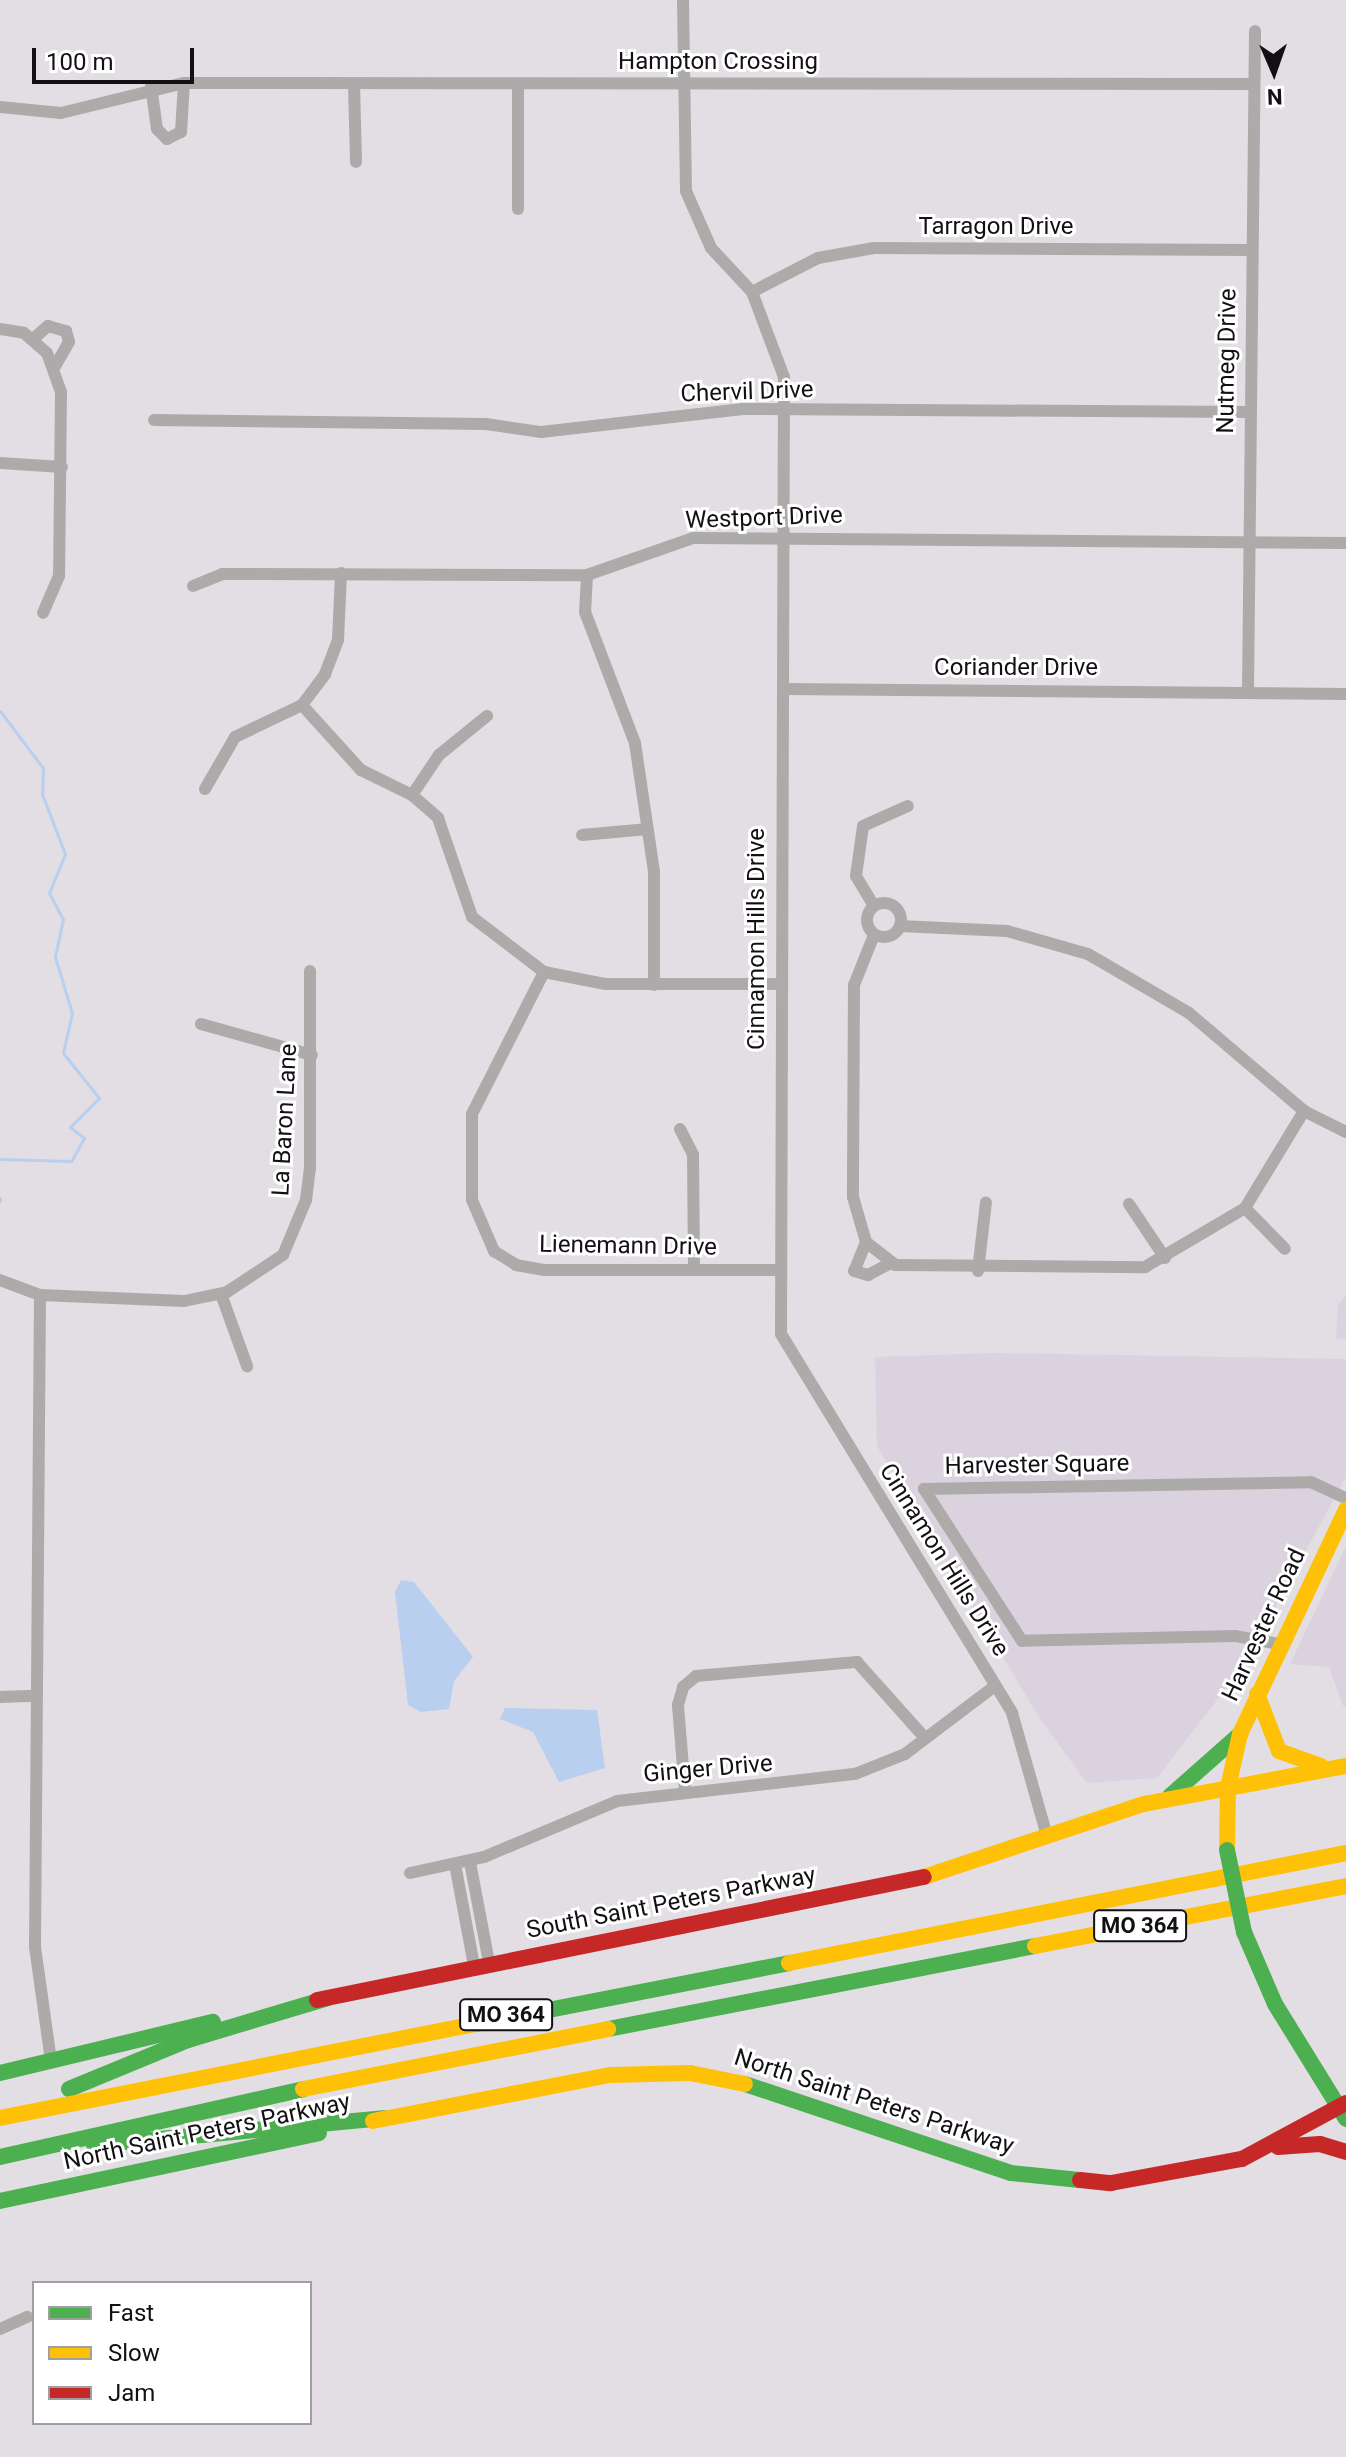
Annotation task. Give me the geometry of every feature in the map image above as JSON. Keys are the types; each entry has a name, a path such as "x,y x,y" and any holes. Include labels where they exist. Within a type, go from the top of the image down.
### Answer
{"main road":[{"name":"Harvester Road","path":"1344,2110 1275,2004 1244,1932 1227,1850 1228,1787 1240,1734 1256,1688 1346,1510"},
{"path":"1256,1688 1261,1719 1279,1751 1300,1763 1342,1766"},
{"path":"1167,1799 1240,1734"},
{"name":"South Saint Peters Parkway","path":"0,2073 481,1964 919,1879 1167,1799 1342,1766"},
{"path":"1294,1863 1346,1842"},
{"name":"MO 364","path":"0,2118 1346,1853"},
{"name":"MO 364","path":"0,2157 359,2077 1346,1886"},
{"path":"17,2114 188,2040 328,1998"},
{"name":"North Saint Peters Parkway","path":"0,2201 384,2118 610,2075 668,2072 747,2082 972,2161 1051,2180 1170,2178 1268,2148 1344,2110"},
{"path":"48,2146 150,2143 384,2118"},
{"path":"1268,2148 1320,2144 1346,2152"}],"street":[{"name":"Cinnamon Hills Drive","path":"683,0 686,191 711,248 752,292 784,377 778,984 780,1270 789,1351 995,1686 1019,1733 1047,1836"},
{"name":"Nutmeg Drive","path":"1248,692 1248,412 1255,31"},
{"name":"Hampton Crossing","path":"0,107 61,113 151,86 184,83 1253,84"},
{"path":"151,86 157,129 167,139 181,132 184,83"},
{"path":"354,84 356,162"},
{"path":"518,84 518,209"},
{"name":"Tarragon Drive","path":"752,292 846,251 1250,250"},
{"path":"33,339 48,326 66,331 69,342 55,366 62,467 59,576 43,613"},
{"path":"0,329 33,339 55,366"},
{"name":"Chervil Drive","path":"154,420 486,424 541,432 615,429 689,411 1248,412"},
{"path":"0,463 62,467"},
{"name":"Westport Drive","path":"193,586 222,574 587,575 682,540 782,536 1346,543"},
{"path":"205,789 235,737 302,705 334,655 341,573"},
{"path":"587,575 585,612 627,711 648,829 654,985"},
{"name":"Coriander Drive","path":"783,689 1346,694"},
{"path":"302,705 361,770 412,795 451,842 472,917 544,972 568,980 654,985 778,984"},
{"path":"412,795 439,755 487,716"},
{"path":"874,906 856,876 863,826 908,806"},
{"path":"582,835 648,829"},
{"path":"874,906 893,905 900,926"},
{"path":"874,906 867,919 874,935 854,985 853,1197 866,1242 891,1263"},
{"path":"874,935 889,937 900,926 1007,931 1073,941 1189,1013 1304,1111 1346,1132"},
{"name":"La Baron Lane","path":"0,1280 40,1295 133,1303 221,1294 283,1255 306,1200 312,1055 310,971"},
{"name":"Lienemann Drive","path":"544,972 477,1097 476,1221 494,1251 516,1265 780,1270"},
{"path":"201,1024 312,1055"},
{"path":"866,1242 854,1271 868,1275 891,1263 978,1271 1128,1272 1165,1258 1245,1208 1304,1111"},
{"path":"680,1129 693,1155 694,1269"},
{"path":"978,1271 986,1202"},
{"path":"1129,1204 1165,1258"},
{"path":"1245,1208 1285,1249"},
{"path":"221,1294 247,1366"},
{"path":"40,1295 35,1947 51,2061"},
{"name":"Harvester Square","path":"1279,1644 1235,1636 1022,1641 924,1489 1311,1482 1346,1498"},
{"path":"685,1791 678,1705 683,1687 696,1676 857,1662 925,1738"},
{"name":"Ginger Drive","path":"410,1873 470,1862 598,1807 685,1791 842,1778 895,1760 995,1686"},
{"path":"0,1697 35,1696"},
{"path":"470,1862 481,1964"},
{"path":"455,1864 481,1964"},
{"path":"0,2329 27,2317"}],"shaded area":[{"path":"1346,1295 1346,1339 1336,1338 1338,1305"},
{"path":"995,1353 1346,1359 1346,1477 1243,1666 1157,1778 1087,1783 1040,1719 877,1446 875,1357"},
{"path":"1346,1546 1346,1706 1343,1706 1329,1667 1290,1664"}],"water":[{"path":"401,1580 414,1582 473,1657 454,1681 449,1709 421,1712 408,1705 395,1592"},
{"path":"505,1708 597,1710 605,1768 559,1782 533,1732 500,1719"}],"waterway":[{"path":"0,711 43,768 42,794 65,854 49,893 63,919 55,957 72,1013 63,1053 99,1098 70,1127 84,1138 71,1161 0,1159"}],"traffic: fast":[{"path":"1170,1796 1240,1734"},
{"path":"1227,1850 1244,1932"},
{"path":"1244,1932 1275,2004 1346,2119"},
{"path":"608,2029 1035,1946"},
{"path":"476,2024 789,1963"},
{"path":"69,2089 188,2040 328,1998"},
{"path":"0,2073 213,2022"},
{"path":"745,2084 1011,2173 1080,2180"},
{"path":"0,2157 303,2089"},
{"path":"94,2145 384,2118"},
{"path":"0,2201 319,2133"}],"traffic: slow":[{"path":"1227,1850 1228,1787 1240,1734 1346,1510"},
{"path":"1257,1694 1279,1751 1321,1766"},
{"path":"924,1877 1144,1804 1346,1766"},
{"path":"789,1963 1346,1853"},
{"path":"1035,1946 1346,1886"},
{"path":"0,2118 476,2024"},
{"path":"303,2089 608,2029"},
{"path":"373,2121 610,2075 690,2073 745,2084"}],"traffic: jam":[{"path":"317,2000 924,1877"},
{"path":"1080,2180 1111,2183 1242,2159 1346,2103"},
{"path":"1278,2147 1320,2144 1346,2152"}]}
